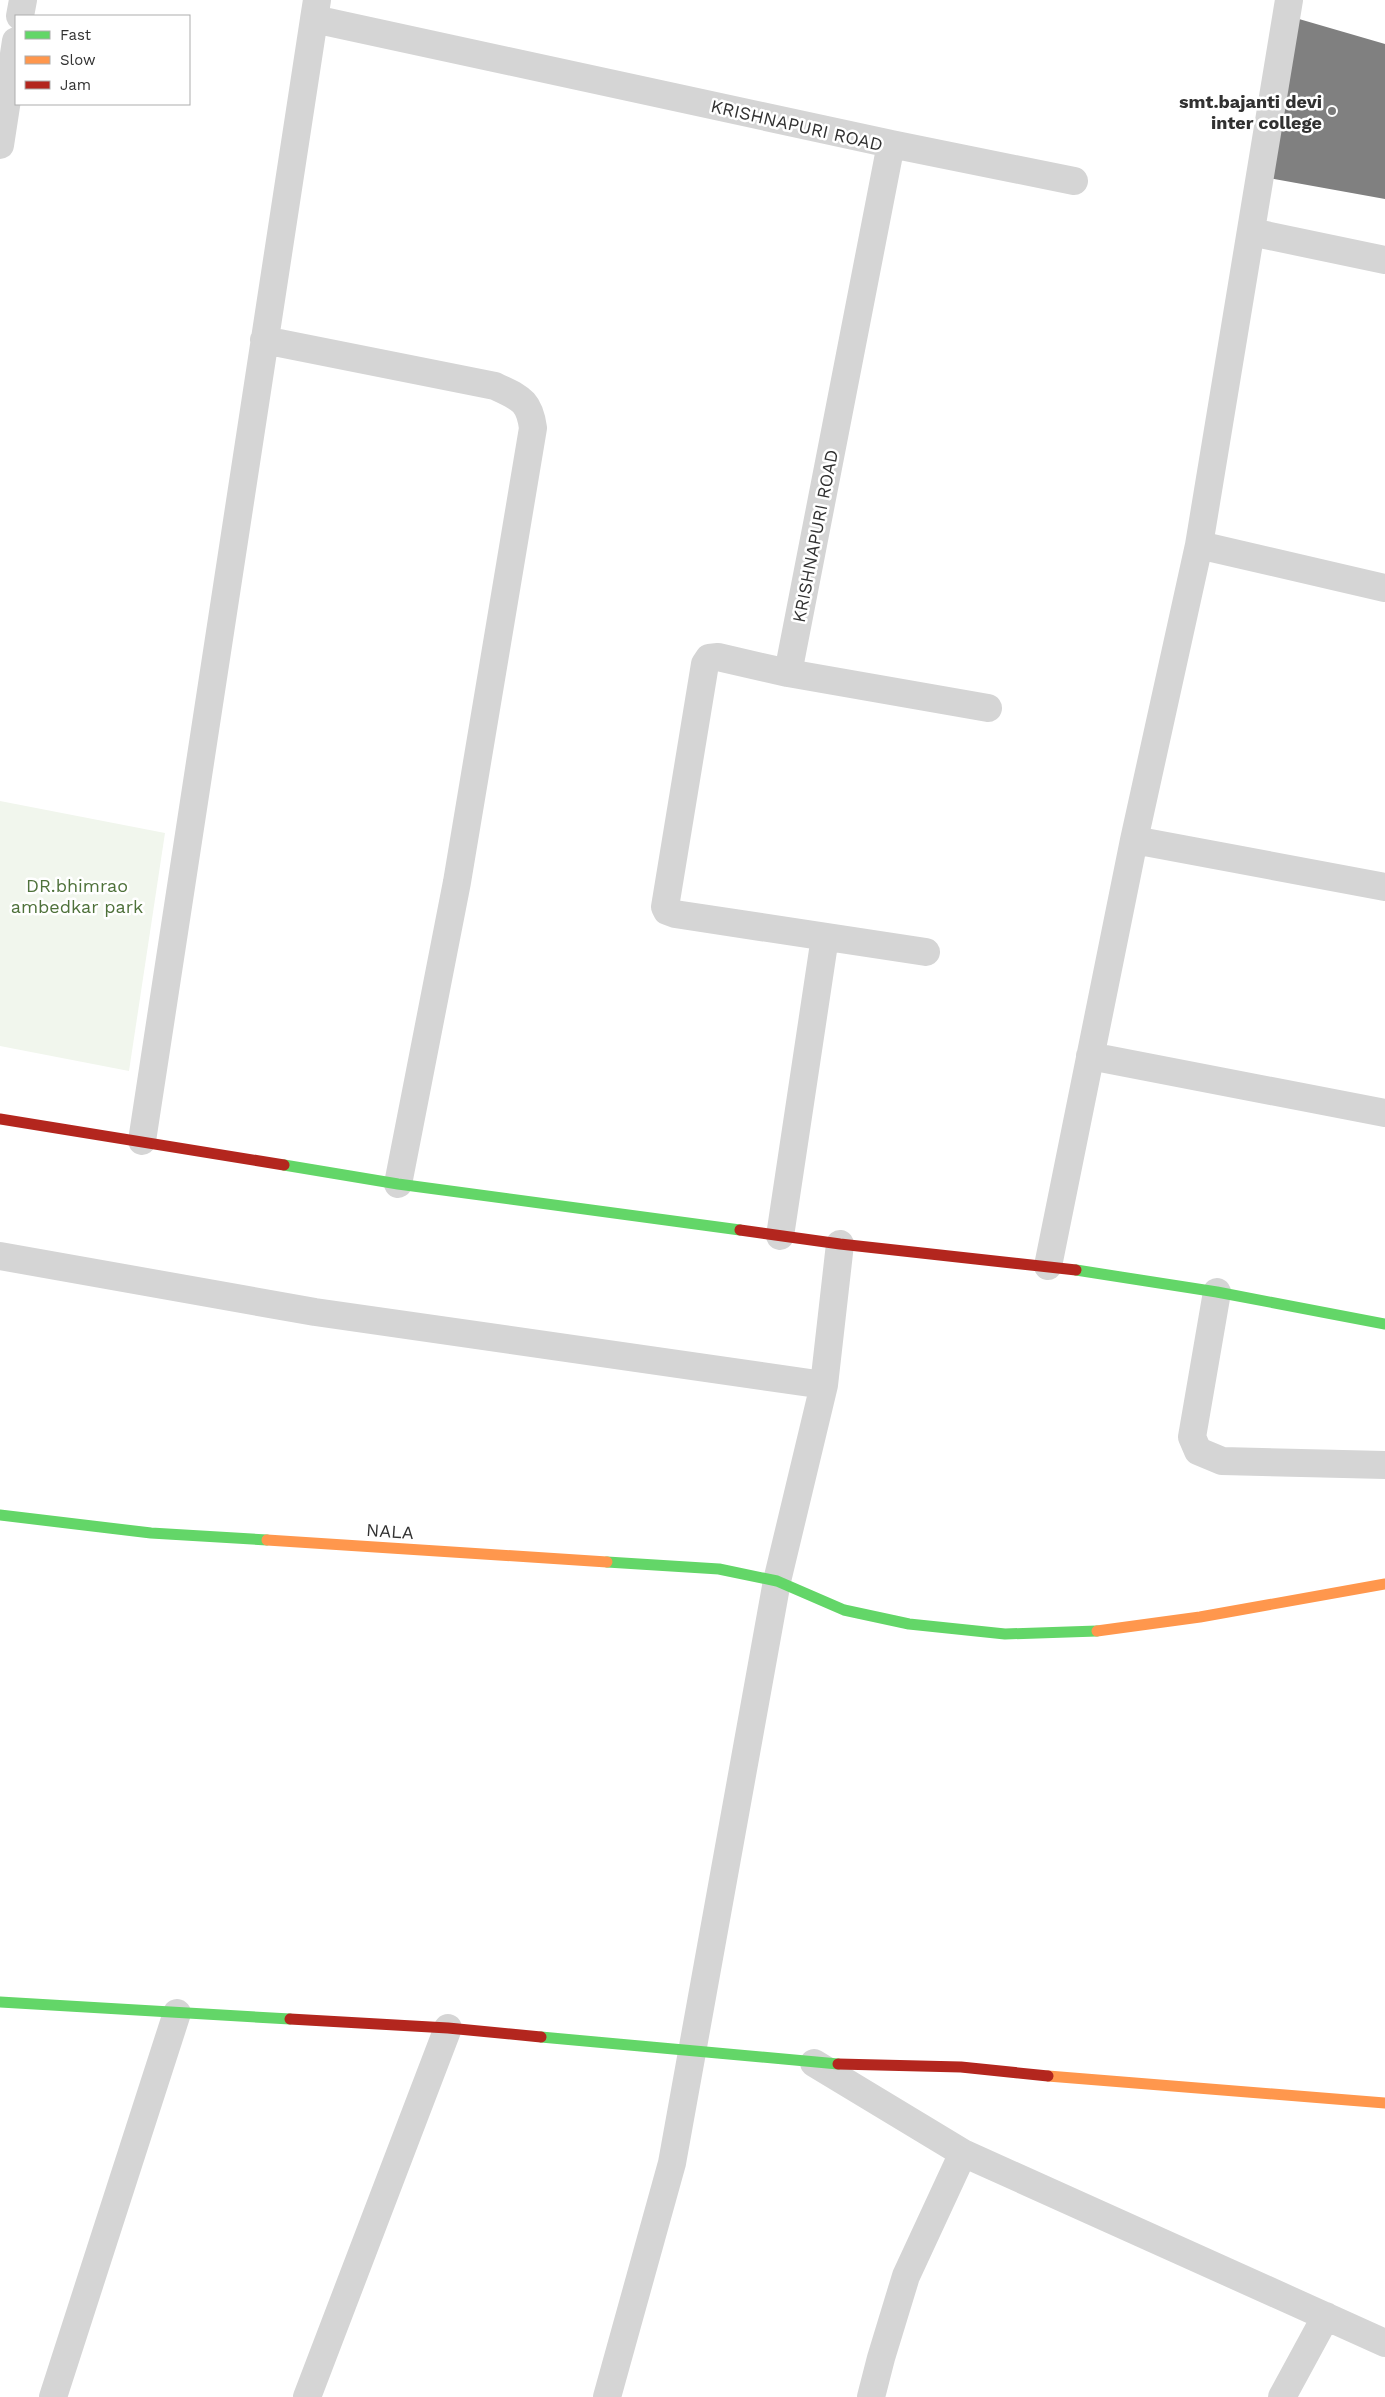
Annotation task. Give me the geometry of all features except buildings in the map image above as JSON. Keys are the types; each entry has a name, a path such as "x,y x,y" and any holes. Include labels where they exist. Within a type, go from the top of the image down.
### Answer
{"street":[{"path":"20,15 23,0"},
{"path":"1048,1266 1134,840 1199,545 1288,0"},
{"path":"142,1141 316,9"},
{"name":"KRISHNAPURI ROAD","path":"316,9 892,144 788,673"},
{"path":"0,145 15,48"},
{"path":"892,144 1074,181"},
{"path":"1251,232 1385,260"},
{"path":"264,340 495,386 520,398 531,411 531,447 457,882 398,1184"},
{"path":"1199,545 1385,588"},
{"path":"926,952 675,914 667,911 665,907 705,664 709,658 718,657 788,673 988,708"},
{"path":"1134,840 1385,887"},
{"path":"780,1236 825,937"},
{"path":"1090,1056 1385,1114"},
{"path":"0,1119 398,1184 840,1244 1048,1266 1217,1292 1385,1324"},
{"path":"607,2397 672,2163 776,1581 824,1385 840,1244"},
{"path":"0,1256 316,1312 824,1385"},
{"path":"1217,1292 1192,1437 1198,1451 1222,1461 1385,1465"},
{"name":"NALA","path":"0,1514 151,1532 719,1569 776,1581 844,1610 909,1624 1005,1634 1104,1631 1200,1617 1385,1584"},
{"path":"0,2002 448,2028 814,2063 961,2067 1085,2080 1385,2103"},
{"path":"53,2397 177,2013"},
{"path":"307,2397 448,2028"},
{"path":"814,2063 962,2153 1385,2343"},
{"path":"871,2397 880,2358 906,2276 962,2153"},
{"path":"1282,2397 1326,2316"}],"green space":[{"name":"DR.bhimrao ambedkar park","path":"0,801 165,833 129,1071 0,1046"}],"traffic: fast":[{"path":"284,1165 398,1184 740,1230"},
{"path":"1076,1270 1217,1292 1385,1324"},
{"path":"0,1515 151,1533 267,1540"},
{"path":"607,1562 719,1569 777,1581 844,1610 909,1624 1005,1634 1097,1631"},
{"path":"0,2002 290,2019"},
{"path":"541,2037 838,2064"}],"traffic: slow":[{"path":"267,1540 607,1562"},
{"path":"1097,1631 1200,1617 1385,1584"},
{"path":"1048,2076 1385,2103"}],"traffic: jam":[{"path":"0,1119 284,1165"},
{"path":"740,1230 840,1244 1076,1270"},
{"path":"290,2019 448,2028 541,2037"},
{"path":"838,2064 961,2067 1048,2076"}],"place":[{"name":"smt.bajanti devi inter college","path":"1332,111"}]}
